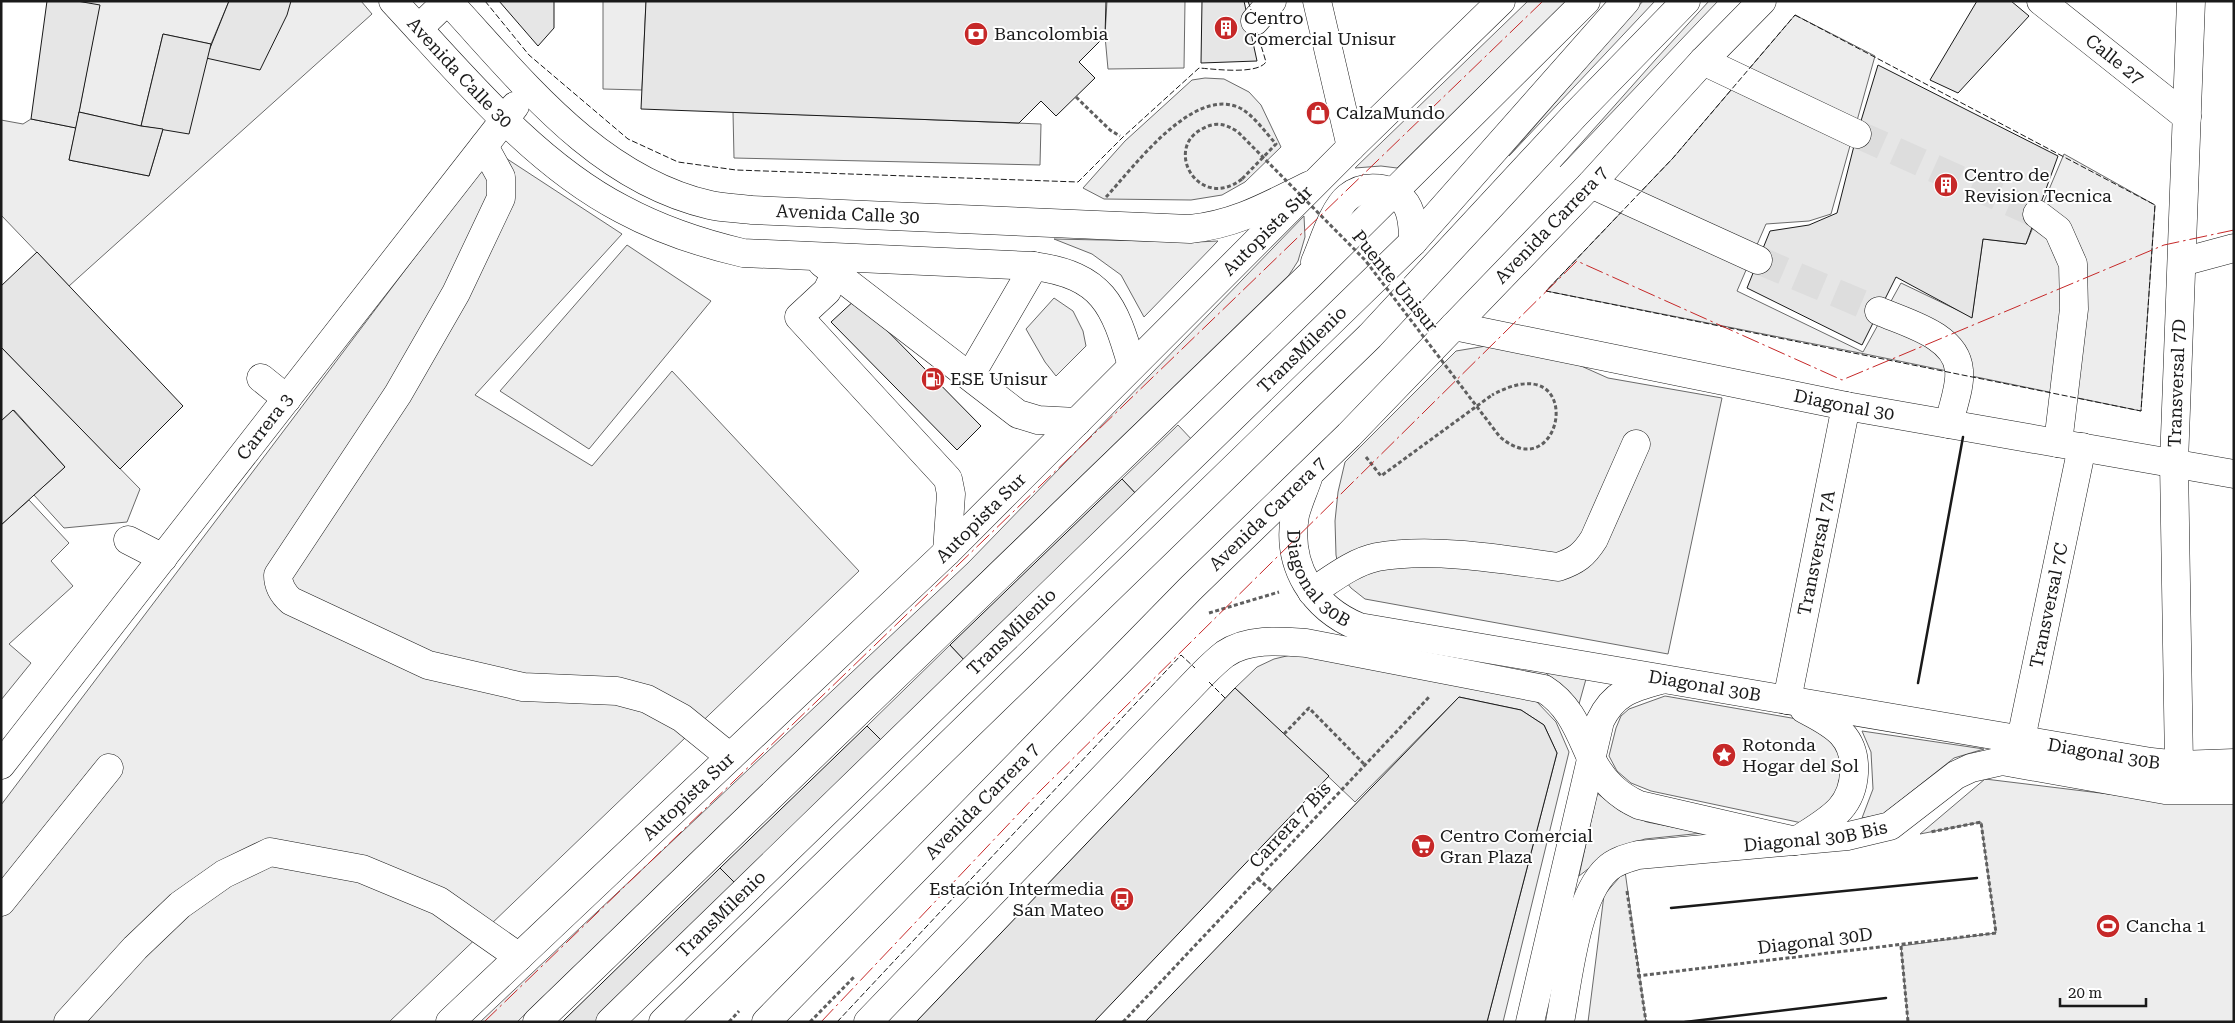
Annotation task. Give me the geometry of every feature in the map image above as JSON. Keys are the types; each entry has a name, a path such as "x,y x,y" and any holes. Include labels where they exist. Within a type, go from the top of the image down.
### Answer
{"main road":[{"name":"Avenida Calle 30","path":"393,1 504,120 585,187 621,209 663,229 704,244 825,265 1023,265 1059,269 1079,277 1108,303 1118,319 1132,366"},
{"name":"Avenida Calle 30","path":"448,1 529,89 588,144 611,162 640,179 670,192 711,205 751,210 1017,221 1087,226 1190,228 1214,226 1238,220 1314,184"},
{"path":"419,28 448,1"},
{"path":"1317,1 1351,147"},
{"name":"Autopista Sur","path":"450,1022 947,552 1351,147 1501,1"},
{"path":"1394,192 1586,1"},
{"name":"TransMilenio","path":"610,1022 1413,242 1626,1"},
{"path":"663,1022 1370,336 1575,115 1686,1"},
{"name":"Avenida Carrera 7","path":"766,1022 1191,588 1310,473 1454,326 1591,184 1703,61 1762,1"},
{"name":"Calle 27","path":"2041,1 2187,117"},
{"name":"Transversal 7D","path":"2179,765 2174,463 2191,1"},
{"path":"1703,61 1856,134"},
{"name":"Carrera 3","path":"1,765 529,89"},
{"path":"484,146 501,177 501,198 456,293 398,394 278,575 278,583 285,596 291,601 428,665 524,688 617,691 648,700 682,718 730,757"},
{"path":"1591,184 1758,260"},
{"path":"537,1022 1309,276 1339,207 1348,197 1364,189 1379,188 1394,192 1407,205 1412,222 1413,242"},
{"name":"Transversal 7C","path":"2018,751 2070,445 2074,264 2058,230 2037,214"},
{"path":"970,376 1023,265 1005,243 1017,221"},
{"path":"2182,262 2234,248"},
{"path":"825,265 1018,414 1038,420 1077,422"},
{"path":"825,265 827,291 799,317 948,479 951,494 947,552"},
{"path":"1879,311 1940,339 1955,354 1960,371 1949,424"},
{"name":"Diagonal 30","path":"1454,326 1846,406 2234,474"},
{"path":"261,378 287,399"},
{"name":"Transversal 7A","path":"1787,700 1846,406"},
{"path":"1312,592 1360,563 1377,558 1440,554 1558,567 1576,561 1587,551 1594,539 1636,444"},
{"name":"Diagonal 30B","path":"1310,473 1295,515 1295,554 1300,572 1312,592 1325,608 1339,619 1359,627 1787,700 2018,751 2165,790 2234,790"},
{"path":"128,540 163,558"},
{"path":"868,1022 1202,675 1225,654 1238,647 1274,641 1306,643 1454,670 1544,689 1559,698 1569,711 1592,760 1609,786 1624,799 1639,805 1796,841 1840,809 1853,782 1855,767 1852,752 1844,735 1828,722 1787,700"},
{"path":"1530,1022 1544,952 1600,721 1607,706 1620,695 1634,687 1664,679"},
{"name":"Diagonal 30B","path":"2018,751 2179,765 2234,763"},
{"name":"Diagonal 30B Bis","path":"1560,1022 1582,914 1592,888 1607,868 1624,858 1638,855 1848,836 1890,826 1963,772 2018,751"},
{"path":"1,902 108,768"},
{"path":"68,1022 135,948 180,905 224,874 270,852 362,869 439,901 518,957"}],"path":[{"path":"1076,97 1110,130 1120,136"},
{"name":"Puente Unisur","path":"1087,226 1102,208 1104,199 1178,120 1200,108 1219,104 1237,107 1250,116 1276,144 1269,151 1262,158 1242,179 1233,186 1223,189 1203,186 1191,174 1186,160 1186,149 1191,139 1203,128 1219,124 1228,126 1238,132 1252,145 1258,152 1265,159 1271,166 1365,260 1470,399 1476,406 1482,414 1500,437 1509,445 1530,448 1547,440 1557,424 1556,404 1551,396 1535,384 1516,384 1506,388 1492,395 1484,401 1476,407 1381,476"},
{"path":"1205,616 1212,611 1282,591"},
{"name":"Carrera 7 Bis","path":"1123,1022 1454,670"},
{"path":"1284,734 1309,708 1365,765"},
{"name":"Diagonal 30D","path":"1638,976 1901,946 1996,933 1981,822"},
{"path":"1258,879 1271,890"},
{"path":"1627,890 1646,1022"},
{"path":"1901,946 1908,1022"},
{"path":"810,1022 859,972"}],"shaded area":[{"path":"77,1 229,1 211,44 163,34 141,126 79,112 99,6"},
{"path":"291,1 361,1 372,14 69,286 1,215 1,120 23,124 31,119 76,128 69,160 149,176 163,129 206,58"},
{"path":"603,1 646,1 642,90 603,89"},
{"path":"1107,1 1185,1 1184,68 1108,69 1105,36"},
{"path":"1528,1 1566,1 1397,168 1381,166 1355,168"},
{"path":"1643,1 1655,1 1509,156"},
{"path":"1709,1 1718,1 1560,167 1656,59"},
{"path":"1795,15 1875,56 1831,214 1809,221 1766,224 1737,291 1863,352 1901,283 1972,317 1983,239 2026,244 2064,154 2155,205 2141,411 1546,291 1673,158"},
{"path":"1205,78 1224,79 1249,92 1261,105 1281,147 1245,182 1222,195 1191,200 1104,199 1083,188 1125,141 1192,80"},
{"path":"733,112 1041,124 1040,165 734,158"},
{"path":"495,151 622,234 475,395 592,466 672,371 859,571 389,1022 1,1022 1,805"},
{"path":"1304,216 1305,237 1298,261 1289,275 517,1022 480,1022 968,563"},
{"path":"1054,239 1218,241 1144,317 1121,275 1092,254"},
{"path":"627,245 711,301 589,449 500,391"},
{"path":"1054,298 1073,311 1083,331 1086,346 1056,376 1045,362 1026,329"},
{"path":"1498,344 1543,349 1608,378 1722,398 1668,654 1365,599 1351,588 1340,574 1336,555 1335,521 1338,492 1345,462 1456,351"},
{"path":"1,347 140,489 127,522 64,528 34,495 65,467 14,410 1,421"},
{"path":"1178,425 1194,442 1138,496 1122,479"},
{"path":"29,500 69,543 51,561 73,586 9,644 31,663 1,700 1,525"},
{"path":"950,645 966,662 883,742 867,726"},
{"path":"1295,654 1515,690 1537,702 1556,722 1569,752 1503,1022 1487,1022 1557,753 1544,725 1521,710 1459,697 1355,802 1235,688 1257,667 1274,659"},
{"path":"1545,672 1586,679 1579,704"},
{"path":"1665,696 1803,720 1821,728 1843,756 1837,795 1802,823 1651,791 1631,783 1617,771 1609,756 1616,728 1621,716 1629,709"},
{"path":"1862,731 1984,749 1954,758 1882,815 1862,818 1873,789 1871,752"},
{"path":"1985,779 2182,803 2234,803 2234,1022 1908,1022 1901,946 1996,933 1981,822 1920,834"},
{"path":"1597,793 1620,811 1647,822 1703,833 1645,839 1625,845 1610,852 1579,876"},
{"path":"1625,871 1646,1022 1588,1022 1604,895"}],"building":[{"path":"47,1 77,1 100,5 76,128 31,119"},
{"path":"229,1 291,1 287,15 260,70 206,58"},
{"path":"499,1 554,1 554,28 538,46"},
{"path":"646,1 1106,1 1105,36 1079,62 1095,78 1056,116 1041,101 1019,123 641,109"},
{"name":"Centro Comercial Unisur","path":"1202,1 1244,1 1257,61 1201,63"},
{"path":"1977,1 2011,1 2029,16 1958,93 1930,80"},
{"path":"163,34 211,44 189,134 141,126"},
{"name":"Centro de Revision Tecnica","path":"1878,65 2058,156 2026,244 1983,239 1972,318 1896,277 1862,345 1747,288 1770,231 1809,225 1837,213 1857,134"},
{"path":"79,112 163,129 149,176 69,160"},
{"path":"37,252 183,406 120,469 1,347 1,286"},
{"path":"856,299 981,426 957,450 831,322"},
{"path":"13,410 65,467 1,525 1,421"},
{"path":"1122,479 1138,496 966,662 950,645"},
{"name":"Estación Intermedia San Mateo","path":"1235,688 1329,776 1094,1022 916,1022"},
{"name":"Centro Comercial Gran Plaza","path":"1459,697 1521,710 1544,725 1557,753 1487,1022 1145,1022"},
{"path":"867,726 883,742 736,884 720,868"},
{"path":"720,868 736,884 596,1022 562,1022"}],"tunnel":[{"path":"1857,134 2037,214"},
{"path":"1758,260 1879,311"}],"fence":[{"path":"485,1 529,55 628,139 678,162 736,170 1078,182 1123,137 1199,68 1245,70 1254,69 1266,62 1257,32"},
{"path":"1248,1 1251,10"},
{"path":"1795,15 2155,205 2141,411 1546,291 1673,158 1795,15"},
{"path":"837,1022 1181,655 1195,668"},
{"path":"1209,682 1225,698"}],"wall":[{"path":"1918,683 1963,437"},
{"path":"1671,908 1977,878"},
{"path":"1685,1022 1886,998"}],"power":[{"path":"484,1022 1543,1"},
{"path":"821,1022 1040,791 1577,261 1842,380 2164,245 2234,230"}],"place":[{"name":"Centro Comercial Unisur","path":"1226,28"},
{"name":"Bancolombia","path":"976,34"},
{"name":"CalzaMundo","path":"1318,113"},
{"name":"Centro de Revision Tecnica","path":"1946,185"},
{"name":"ESE Unisur","path":"933,379"},
{"name":"Rotonda Hogar del Sol","path":"1724,755"},
{"name":"Centro Comercial Gran Plaza","path":"1423,846"},
{"name":"Estación Intermedia San Mateo","path":"1122,899"},
{"name":"Cancha 1","path":"2108,926"}]}
